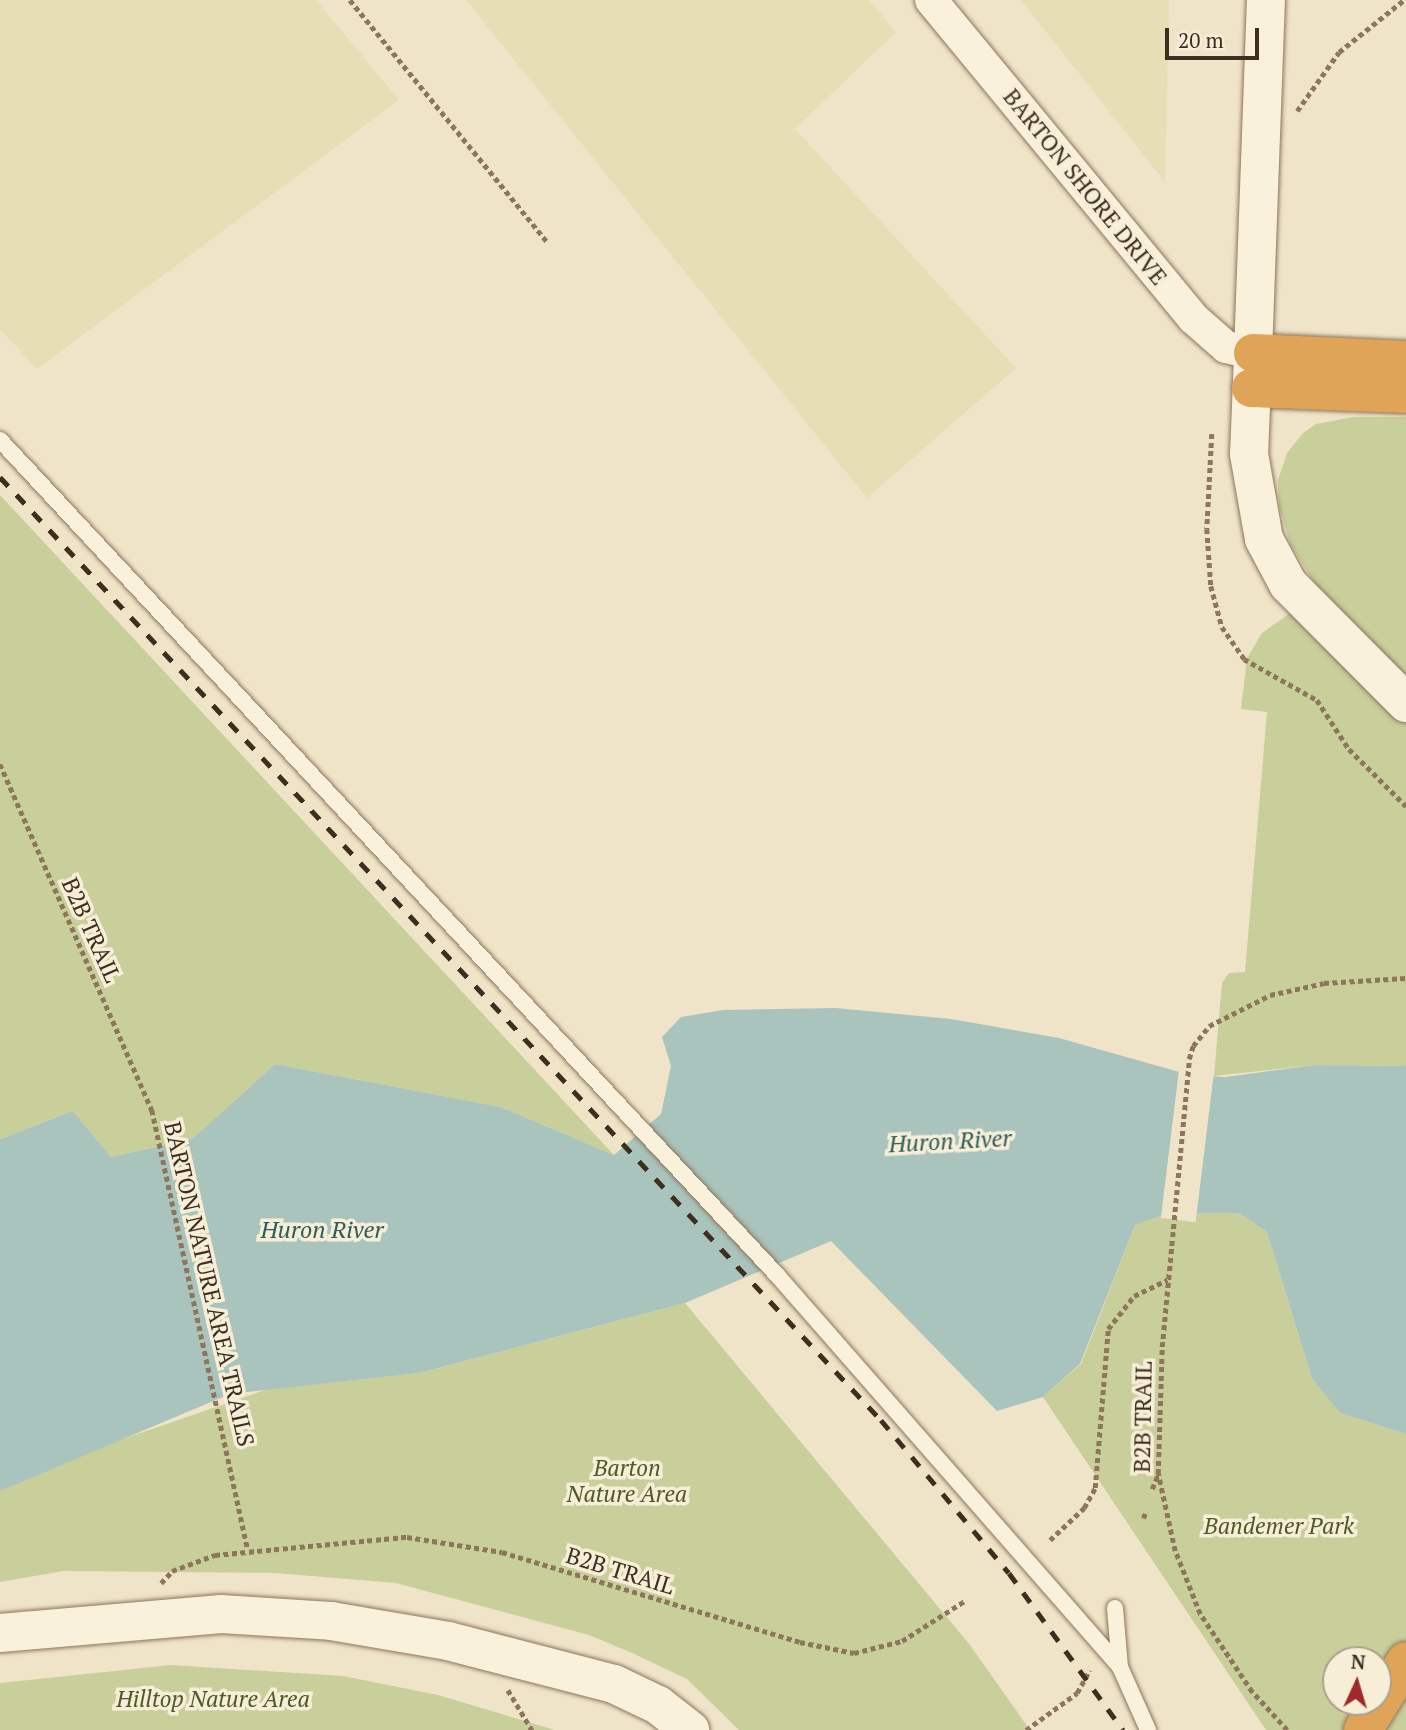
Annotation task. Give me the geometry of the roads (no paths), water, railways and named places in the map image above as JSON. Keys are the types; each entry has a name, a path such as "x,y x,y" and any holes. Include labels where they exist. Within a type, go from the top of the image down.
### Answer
{"highway":[{"path":"1252,371 1406,360"},
{"path":"1252,371 1406,394"},
{"path":"1363,1730 1406,1661"}],"street":[{"name":"BARTON SHORE DRIVE","path":"931,0 1193,318 1252,371"},
{"path":"1266,0 1252,371 1254,497 1274,561 1288,584 1406,703"},
{"path":"0,1633 125,1620 221,1615 331,1621 448,1641 614,1684 658,1705 690,1730"}],"lane":[{"path":"0,440 777,1275 1120,1667 1148,1730"},
{"path":"1115,1608 1120,1667"}],"water":[{"name":"Huron River","path":"836,1008 951,1019 1059,1038 1190,1075 1225,1077 1315,1065 1406,1066 1406,1434 1340,1413 1312,1379 1267,1232 1239,1213 1167,1214 1135,1225 1080,1364 1043,1397 997,1411 831,1241 685,1303 419,1373 230,1394 0,1491 0,1139 73,1111 111,1157 192,1139 275,1064 501,1107 614,1155 661,1114 671,1066 662,1037 681,1017 723,1010"}],"railway":[{"path":"0,477 881,1420 1009,1573 1123,1730"}],"park label":[{"name":"Barton Nature Area","path":"627,1481"},
{"name":"Bandemer Park","path":"1279,1526"},
{"name":"Hilltop Nature Area","path":"213,1699"}]}
